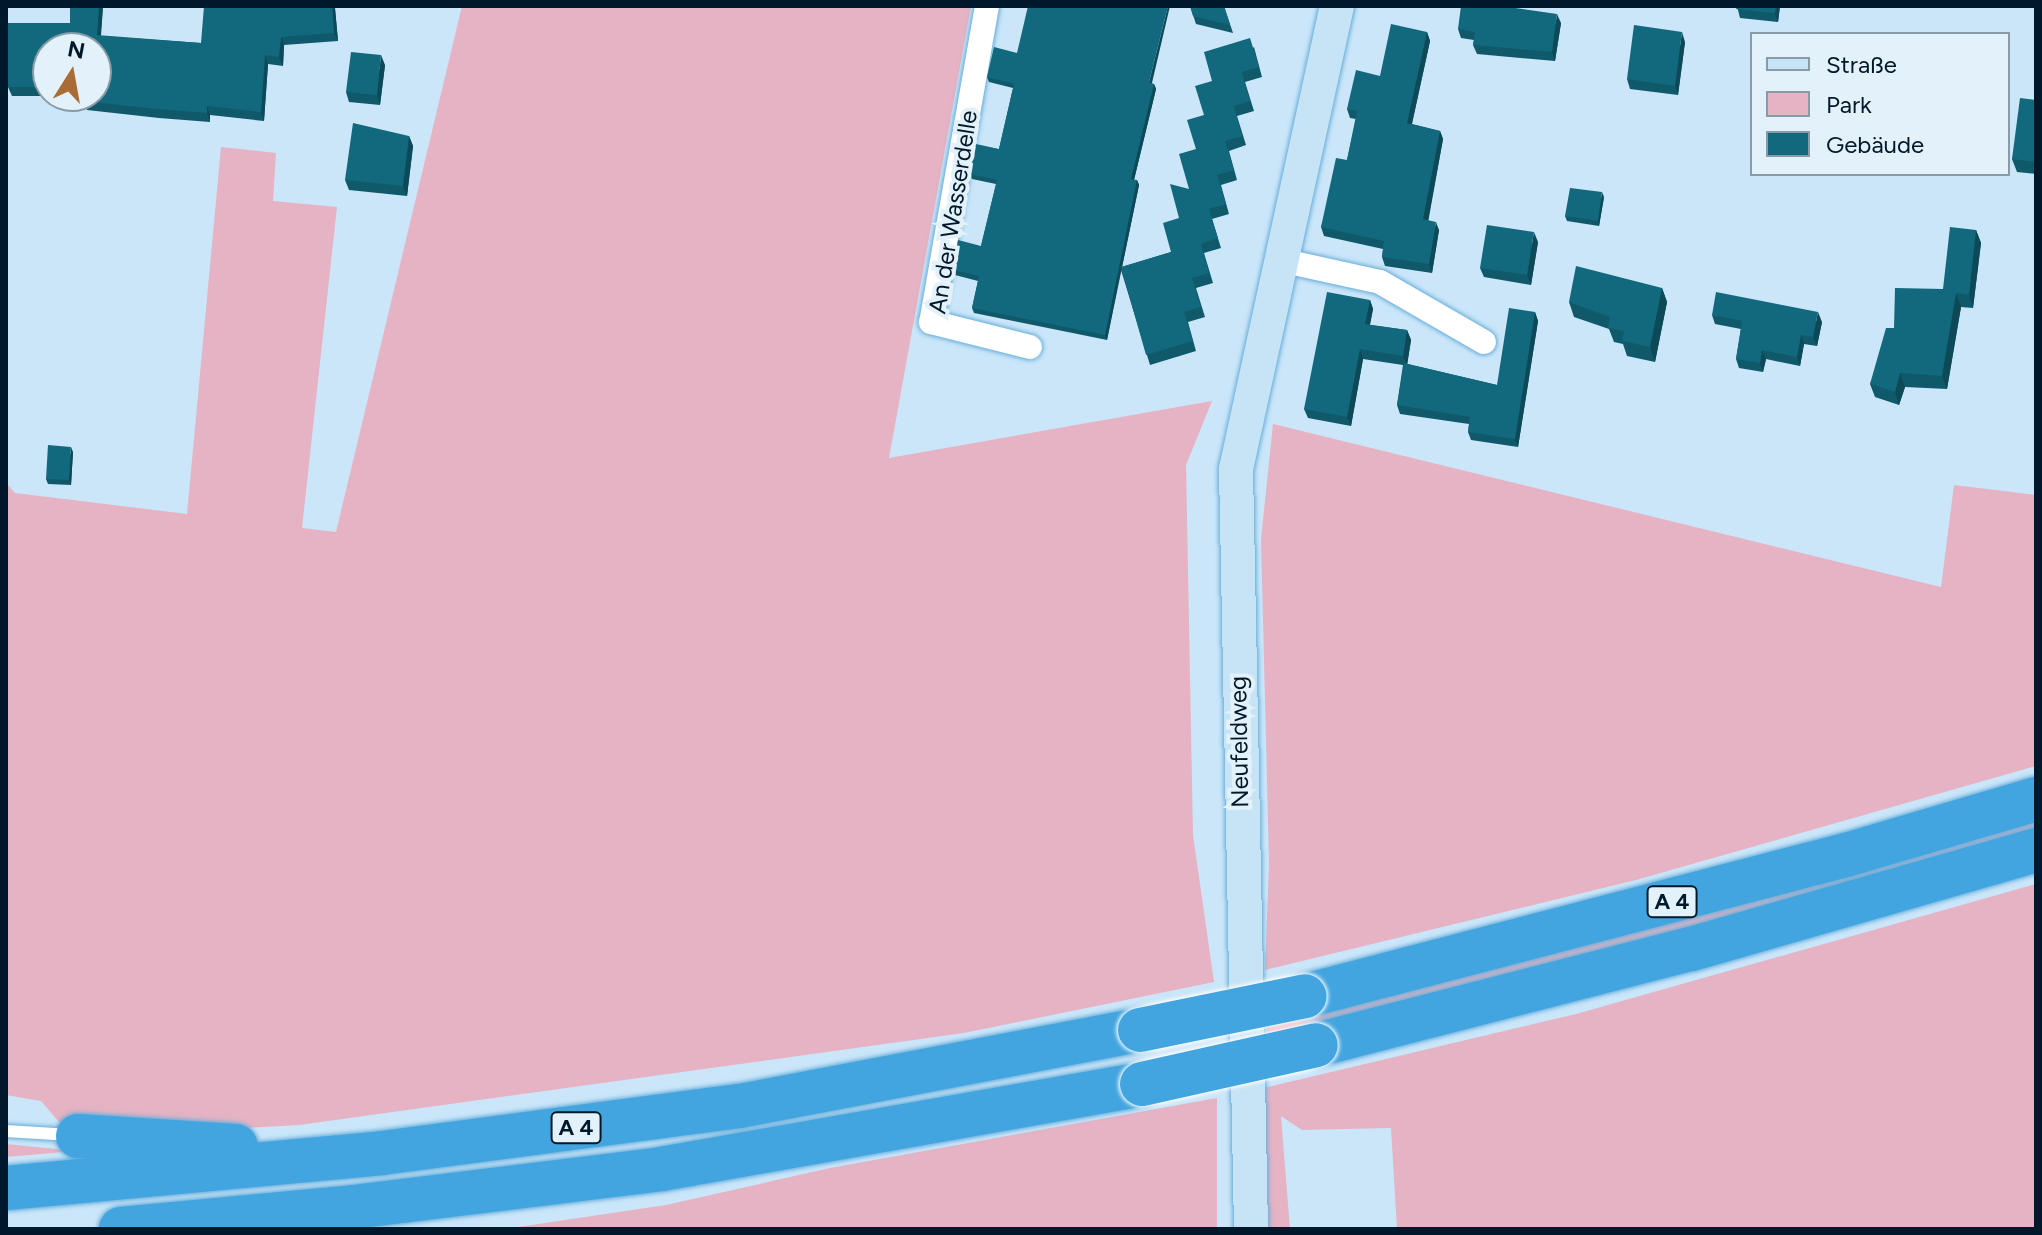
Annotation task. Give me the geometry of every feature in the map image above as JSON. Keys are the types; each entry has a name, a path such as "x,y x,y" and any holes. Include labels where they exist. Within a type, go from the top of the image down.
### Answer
{"highway":[{"name":"A 4","path":"6,1188 382,1153 740,1106 1140,1030 1305,996 1816,863 2036,799"},
{"name":"A 4","path":"121,1229 353,1207 661,1169 1142,1084 1316,1045 1691,949 2036,850"},
{"path":"78,1136 382,1153"},
{"path":"281,1229 353,1207"}],"main road":[{"name":"Neufeldweg","path":"1251,1229 1235,495 1242,425 1337,6"}],"street":[{"name":"An der Wasserdelle","path":"987,6 931,322 1030,347"},
{"path":"1280,260 1380,282 1484,342"}],"lane":[{"path":"6,1131 78,1136"}],"green space":[{"path":"462,6 971,6 889,458 1212,401 1186,465 1193,835 1214,982 964,1033 299,1125 208,1130 84,1126 59,1122 41,1101 6,1095 6,483 15,493 187,514 221,147 276,153 273,201 337,207 302,528 336,532"},
{"path":"1273,424 1941,587 1954,485 2036,495 2036,766 1636,880 1265,970 1269,863 1261,539"},
{"path":"2036,818 2036,832 1880,878 1267,1036 1267,1021"},
{"path":"2036,884 2036,1229 1397,1229 1391,1128 1302,1130 1281,1116 1290,1229 1267,1229 1264,1088 1576,1014"},
{"path":"1217,1098 1217,1229 505,1229 666,1205 830,1168"},
{"path":"6,1144 76,1151 6,1157"}],"building":[{"path":"70,6 99,6 97,32 32,32 32,87 8,87 6,23 70,23"},
{"path":"204,6 332,6 334,33 281,37 279,57 265,55 261,112 207,106 207,113 112,104 112,36 201,43"},
{"path":"1028,6 1168,6 1149,82 1154,84 1131,179 1137,180 1105,335 972,308 979,276 953,270 958,240 981,246 997,180 970,174 976,144 999,149 1014,84 987,77 994,47 1017,53"},
{"path":"1190,6 1224,6 1230,25 1193,16"},
{"path":"1461,6 1501,6 1557,14 1552,52 1473,45 1475,32 1458,29"},
{"path":"1737,6 1776,6 1775,13 1736,9"},
{"path":"1391,24 1427,32 1407,123 1440,131 1423,219 1436,222 1429,264 1382,257 1384,241 1321,227 1336,158 1347,160 1357,111 1347,109 1356,70 1380,76"},
{"path":"1634,25 1682,32 1675,86 1627,79"},
{"path":"1250,38 1259,67 1242,72 1250,101 1234,106 1242,136 1225,141 1234,170 1217,175 1226,204 1209,209 1218,238 1201,244 1209,273 1192,278 1201,307 1184,312 1193,341 1146,355 1121,267 1171,252 1163,223 1179,218 1170,184 1189,189 1179,154 1196,149 1187,120 1204,115 1195,86 1212,81 1204,52"},
{"path":"351,52 381,55 377,95 346,92"},
{"path":"2020,98 2036,100 2036,162 2012,159"},
{"path":"353,123 409,136 403,186 345,180"},
{"path":"1570,188 1602,192 1598,221 1565,216"},
{"path":"1487,225 1534,232 1527,275 1480,268"},
{"path":"1950,227 1976,230 1969,295 1956,293 1942,376 1900,373 1895,392 1870,384 1886,328 1894,328 1895,288 1943,289"},
{"path":"1576,266 1662,288 1650,347 1622,341 1624,331 1608,328 1610,317 1569,302"},
{"path":"1327,292 1370,300 1365,324 1407,330 1403,356 1360,349 1347,417 1304,409"},
{"path":"1716,292 1818,312 1813,337 1801,335 1797,357 1762,350 1760,363 1736,359 1742,321 1712,315"},
{"path":"1509,308 1535,312 1515,439 1468,432 1470,417 1397,405 1404,363 1497,385"},
{"path":"48,445 71,447 69,480 46,479"}]}
